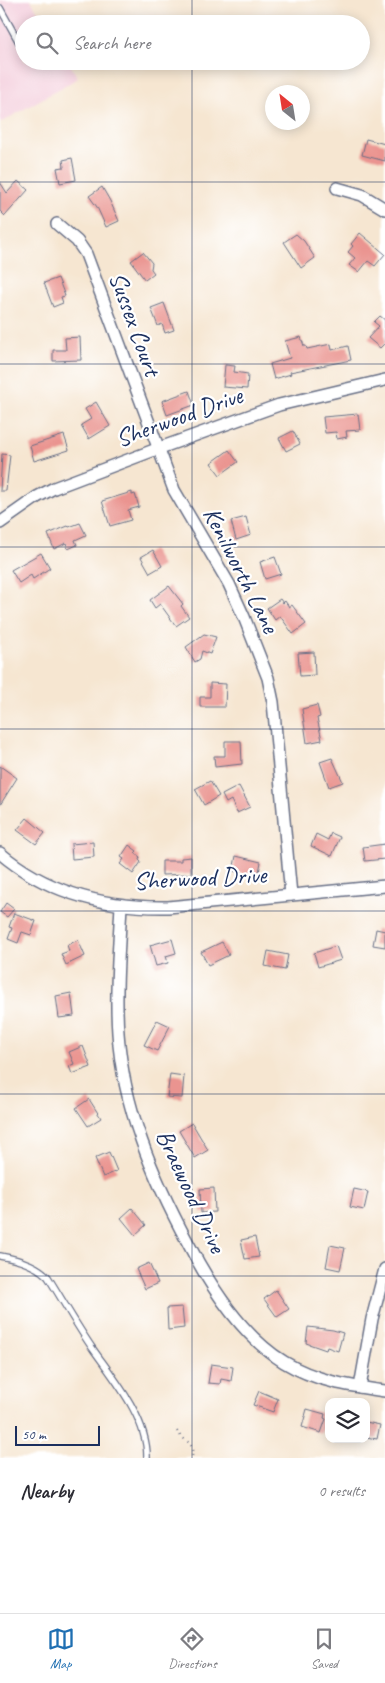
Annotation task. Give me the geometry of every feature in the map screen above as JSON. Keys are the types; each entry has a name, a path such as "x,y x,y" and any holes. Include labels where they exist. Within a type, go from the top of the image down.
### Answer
{"street":[{"path":"337,188 362,195 385,209"},
{"name":"Sussex Court","path":"56,224 77,241 86,254 157,449"},
{"name":"Sherwood Drive","path":"0,523 36,497 54,488 157,449 279,405 385,380"},
{"name":"Kenilworth Lane","path":"157,449 185,512 229,584 268,678 273,702 291,895"},
{"name":"Sherwood Drive","path":"0,852 13,864 53,886 80,896 121,905 168,907 385,886"},
{"name":"Braewood Drive","path":"121,905 118,1033 122,1066 141,1142 172,1214 215,1290 236,1318 259,1342 282,1361 304,1373 327,1381 385,1390"},
{"path":"360,1387 372,1319 385,1269"}],"lane":[{"path":"0,8 15,35"},
{"path":"0,1256 14,1258 41,1269 48,1277 92,1348 124,1393 143,1432 147,1448 147,1458"}],"path":[{"path":"177,1431 191,1444 194,1452 192,1458"}],"shaded area":[{"path":"0,0 31,0 40,15 15,15 15,70 73,70 78,78 0,123"}],"building":[{"path":"366,139 385,144 385,161 362,155"},
{"path":"72,158 76,180 60,183 57,168 64,167 63,160"},
{"path":"18,181 28,190 5,216 0,211 0,182 7,193"},
{"path":"102,187 119,221 106,227 97,207 89,196"},
{"path":"360,233 385,254 375,266 368,261 359,272 349,265 355,258 348,252 353,246 351,244"},
{"path":"296,234 304,241 315,258 301,268 284,242"},
{"path":"143,252 152,263 151,269 154,273 145,280 131,261"},
{"path":"58,278 65,296 61,297 63,303 53,307 44,283"},
{"path":"164,303 174,330 165,333 162,324 158,326 151,308"},
{"path":"380,316 385,320 385,343 380,348 368,338 379,326 374,322"},
{"path":"80,337 81,360 53,361 53,350 66,350 65,338"},
{"path":"301,337 307,349 331,344 332,350 348,346 351,360 290,372 291,374 274,379 270,364 290,358 285,341"},
{"path":"225,365 235,366 234,372 248,374 247,389 223,387"},
{"path":"189,391 194,405 167,415 162,401"},
{"path":"96,402 110,426 89,439 81,425 91,419 85,409"},
{"path":"358,414 360,430 346,431 347,437 337,439 336,432 325,433 323,417"},
{"path":"293,431 300,444 286,451 279,438"},
{"path":"64,435 69,450 34,461 30,446"},
{"path":"229,450 238,462 220,475 211,463"},
{"path":"2,454 10,455 6,491 0,491"},
{"path":"132,492 132,495 135,494 139,507 128,510 131,520 110,526 102,501"},
{"path":"246,517 251,535 236,540 231,521"},
{"path":"80,523 86,535 75,540 77,545 68,549 66,543 54,549 48,534"},
{"path":"153,550 162,566 150,573 141,557"},
{"path":"41,553 50,568 33,579 31,575 19,583 11,570"},
{"path":"275,557 281,574 265,579 260,562"},
{"path":"169,586 183,604 181,606 189,617 176,626 160,604 155,608 150,600"},
{"path":"280,599 283,603 285,601 289,607 292,605 306,624 293,634 280,616 275,620 267,608"},
{"path":"204,634 216,637 210,654 202,651 200,659 195,662 186,647"},
{"path":"314,652 315,675 300,676 298,653"},
{"path":"210,683 226,684 225,707 200,707 200,697 210,697"},
{"path":"317,705 320,717 317,718 322,740 307,743 302,709"},
{"path":"225,741 241,741 242,764 215,767 214,756 225,756"},
{"path":"332,758 343,782 329,787 320,762"},
{"path":"0,766 17,778 0,805"},
{"path":"210,781 219,796 204,805 195,789"},
{"path":"239,786 250,807 237,813 231,800 226,803 222,795"},
{"path":"27,818 45,833 36,844 17,830"},
{"path":"331,833 340,837 332,856 311,846 316,834 328,840"},
{"path":"93,842 94,857 72,859 71,844"},
{"path":"385,844 385,859 365,861 363,847"},
{"path":"129,845 137,851 135,853 140,857 139,860 141,862 133,874 120,864 124,859 121,857"},
{"path":"236,856 261,862 258,877 233,871"},
{"path":"191,857 191,874 162,875 162,861 181,861 181,858"},
{"path":"6,903 14,909 7,917 0,912"},
{"path":"14,913 36,921 31,935 22,932 18,943 8,939 12,928 9,927"},
{"path":"376,929 385,931 385,947 373,945"},
{"path":"172,939 176,953 166,956 168,963 156,966 150,945"},
{"path":"78,940 85,956 66,965 61,954 69,951 67,945"},
{"path":"222,942 229,955 208,965 201,952"},
{"path":"336,946 341,960 318,967 314,953"},
{"path":"268,951 288,955 285,970 265,966"},
{"path":"71,993 74,1016 59,1018 56,996"},
{"path":"157,1020 170,1026 157,1051 144,1045"},
{"path":"83,1046 91,1067 72,1074 69,1066 74,1064 69,1052"},
{"path":"170,1074 184,1076 182,1098 167,1097"},
{"path":"89,1099 101,1118 88,1126 76,1108"},
{"path":"192,1123 208,1150 195,1158 179,1131"},
{"path":"109,1152 117,1171 103,1177 95,1158"},
{"path":"214,1188 215,1212 201,1213 200,1189"},
{"path":"354,1189 368,1192 364,1210 350,1207"},
{"path":"132,1208 146,1225 135,1235 121,1218"},
{"path":"255,1237 259,1257 245,1259 241,1240"},
{"path":"330,1245 345,1248 340,1270 326,1267"},
{"path":"149,1263 158,1283 145,1289 136,1269"},
{"path":"276,1290 289,1309 277,1317 264,1299"},
{"path":"182,1307 184,1328 168,1330 167,1308"},
{"path":"308,1327 343,1333 338,1351 327,1347 326,1350 306,1343"},
{"path":"211,1364 233,1367 231,1381 221,1379 220,1384 208,1383"},
{"path":"259,1391 278,1399 273,1412 253,1405"},
{"path":"307,1409 325,1414 325,1422 321,1433 302,1427"},
{"path":"370,1423 380,1425 377,1439 370,1438"}]}
